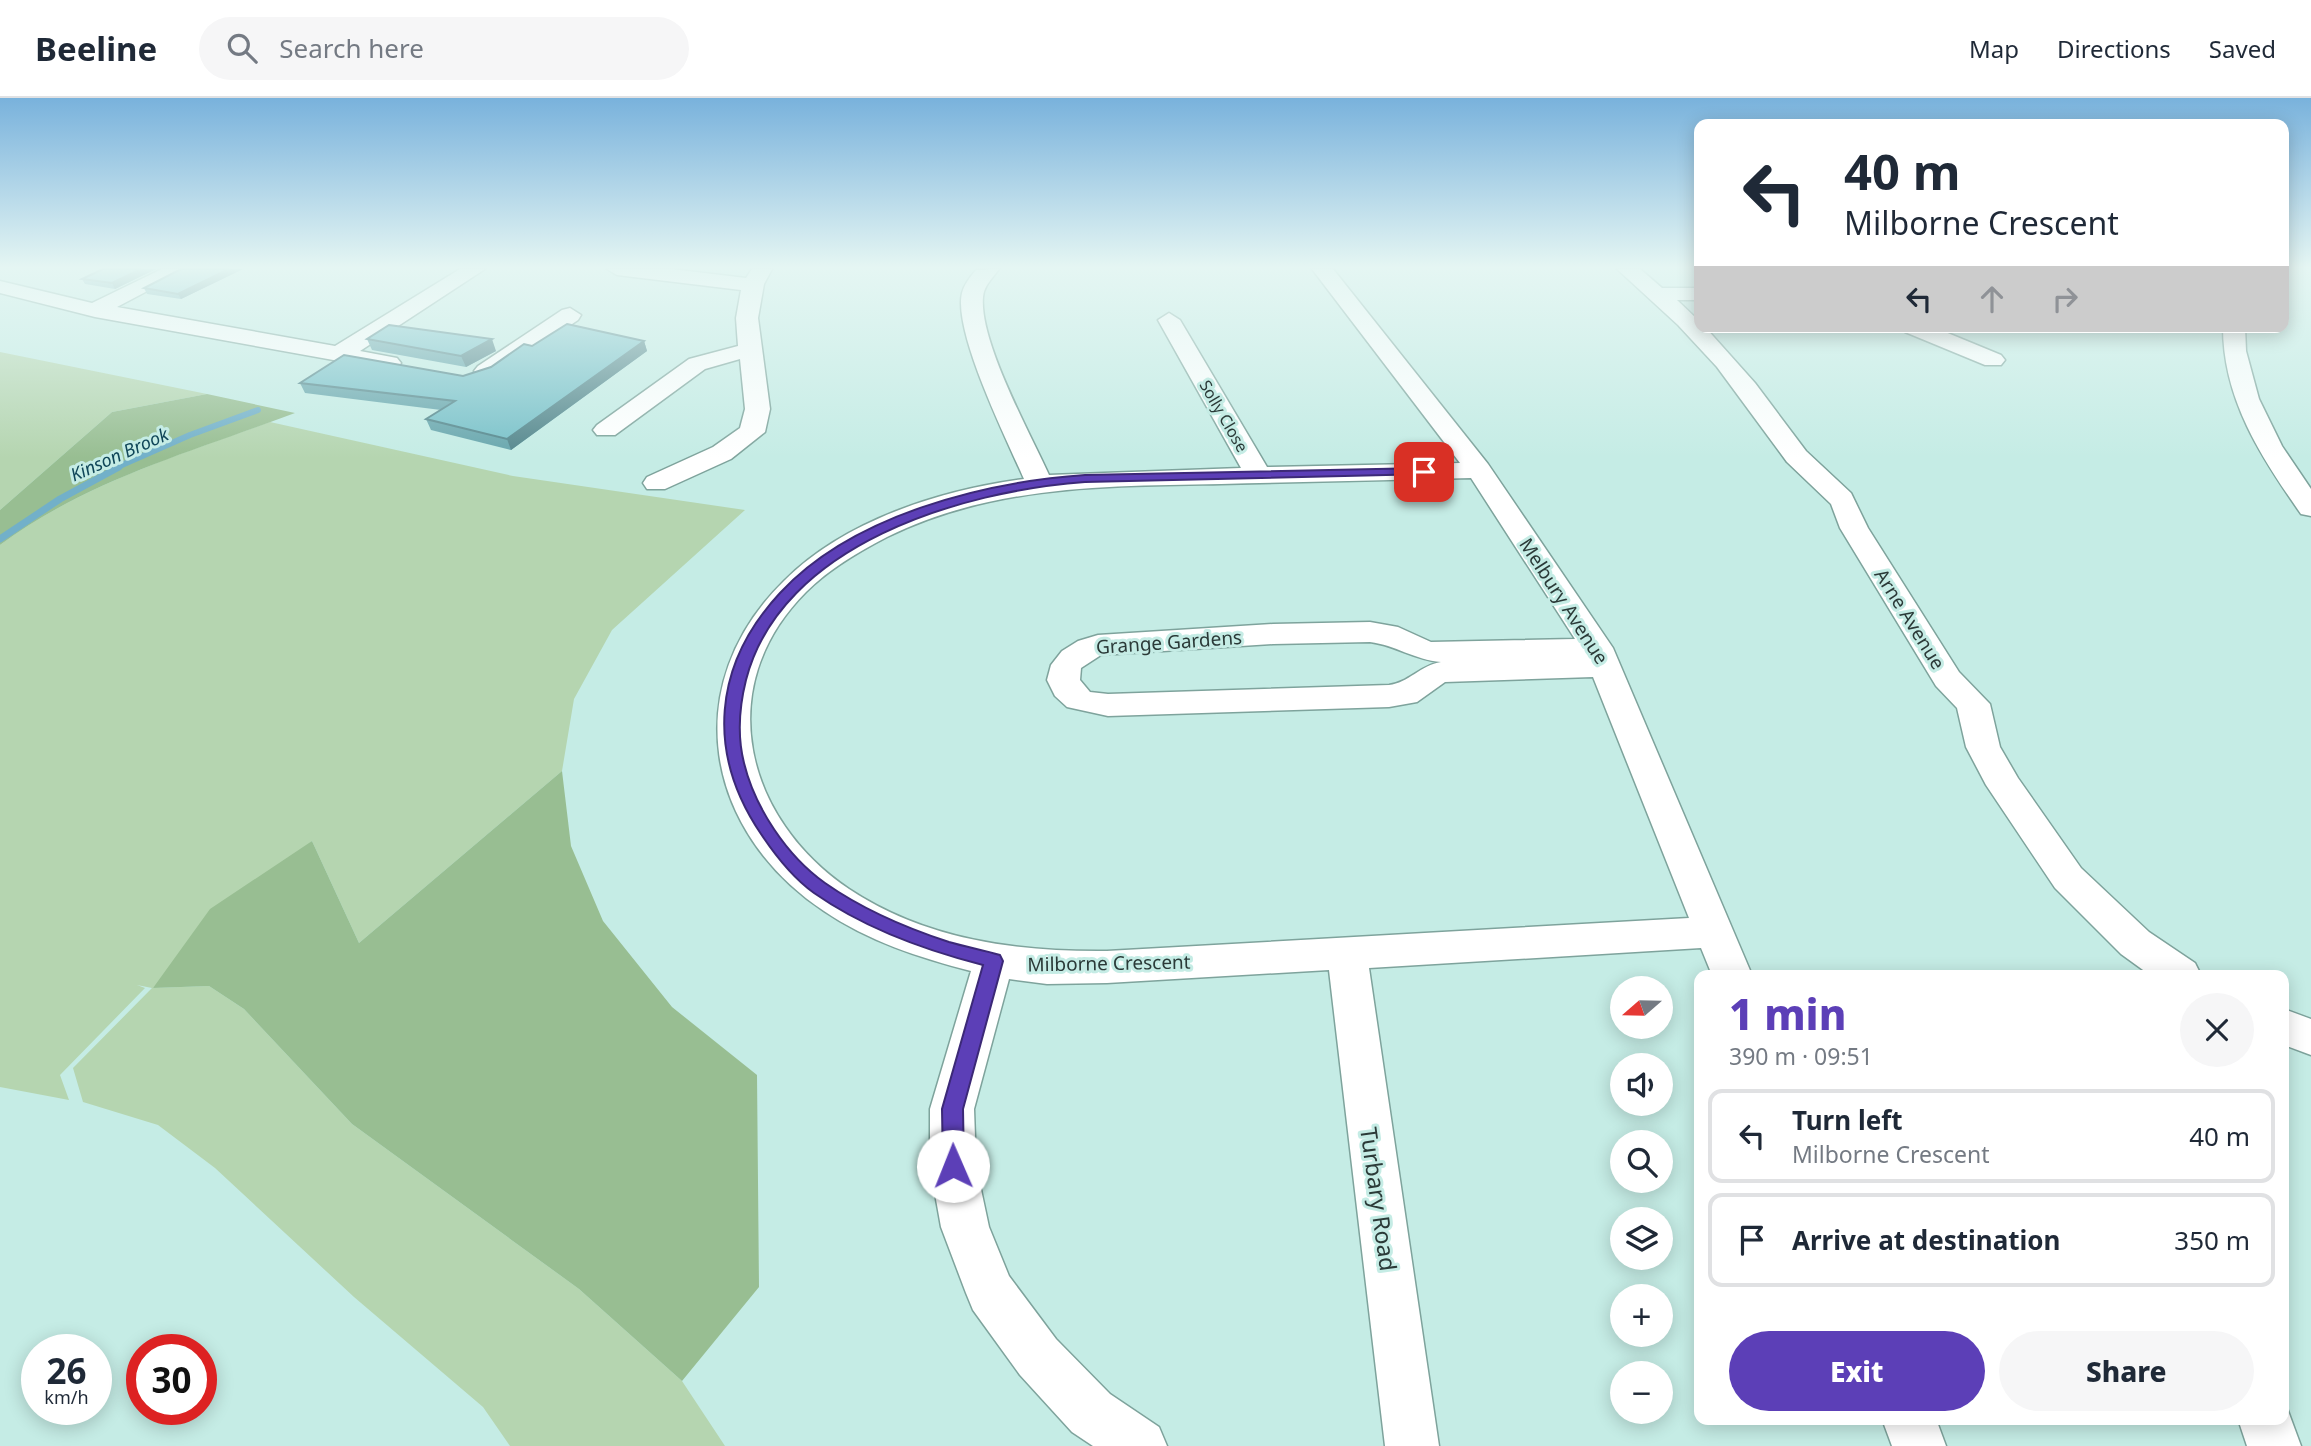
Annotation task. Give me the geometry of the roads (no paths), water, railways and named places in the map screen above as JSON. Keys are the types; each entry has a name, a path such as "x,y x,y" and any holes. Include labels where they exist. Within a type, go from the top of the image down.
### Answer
{"street":[{"path":"216,332 416,368"},
{"path":"339,354 374,332"},
{"path":"467,377 486,371 545,332"},
{"path":"656,484 722,453 752,432 758,407 748,351 750,332"},
{"path":"978,332 1039,482"},
{"name":"Solly Close","path":"1176,332 1259,475"},
{"name":"Melbury Avenue","path":"1373,332 1479,470 1602,657 1730,970"},
{"name":"Arne Avenue","path":"1696,333 1738,377 1807,468 1829,484 1851,512 1854,528 1947,679 1973,705 1983,747 2004,785 2067,877 2136,943 2174,970"},
{"path":"1928,333 1993,360"},
{"path":"2234,333 2232,352 2250,405 2311,508"},
{"path":"607,430 697,364 748,351"},
{"name":"Milborne Crescent","path":"1479,470 1039,482 990,491 928,510 882,529 820,566 786,594 760,627 743,663 733,701 731,742 739,777 754,811 781,850 818,887 879,922 948,949 994,961 1039,967 1107,967 1715,932"},
{"name":"Grange Gardens","path":"1431,662 1405,694 1389,696 1108,705 1087,703 1076,698 1064,674 1074,653 1098,645 1370,632 1387,634 1431,662 1458,670 1602,657"},
{"name":"Turbary Road","path":"1347,953 1412,1446"},
{"path":"994,961 953,1109 953,1166 965,1227 991,1293 1038,1357 1091,1413 1140,1446"},
{"path":"2289,1029 2311,1037"},
{"path":"1911,1425 1919,1446"},
{"path":"2267,1425 2274,1446"}],"waterway":[{"name":"Kinson Brook","path":"115,468 190,435 258,410"},
{"name":"Kinson Brook","path":"0,539 60,499 119,467"}]}
